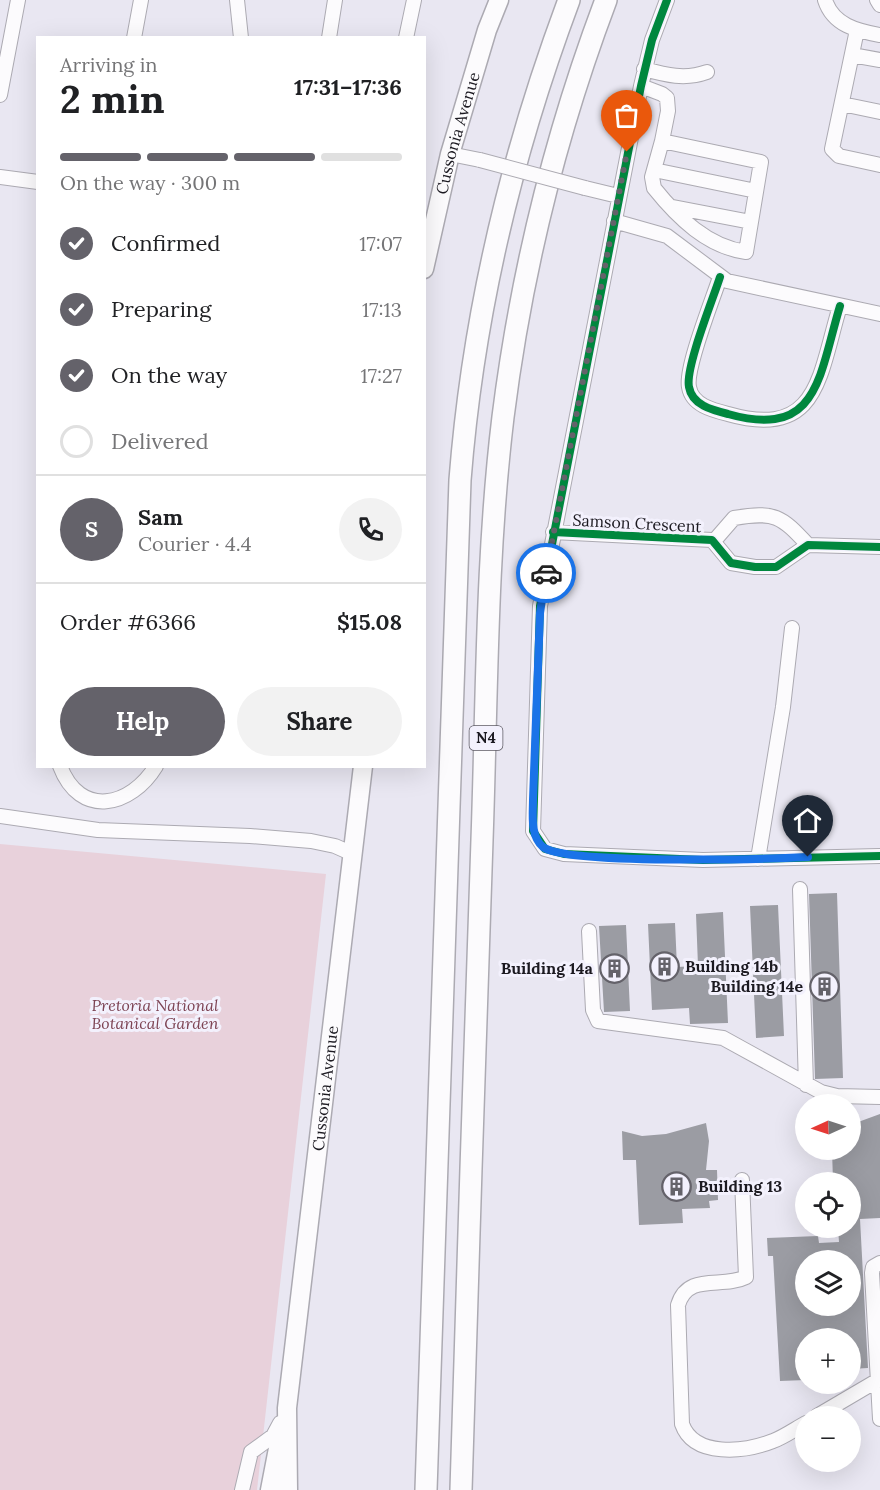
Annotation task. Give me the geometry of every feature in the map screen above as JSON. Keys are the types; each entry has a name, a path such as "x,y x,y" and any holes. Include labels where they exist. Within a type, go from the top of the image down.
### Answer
{"highway":[{"name":"N4","path":"426,1490 459,491 464,429 478,325 501,218 519,147 569,0"},
{"name":"N4","path":"461,1490 487,697 500,452 516,328 543,195 576,84 606,0"}],"main road":[{"name":"Cussonia Avenue","path":"426,260 450,154 487,30 499,0"},
{"name":"Cussonia Avenue","path":"288,1490 287,1409 363,768"},
{"name":"Cussonia Avenue","path":"270,1490 276,1450 287,1409"}],"street":[{"path":"0,95 18,0"},
{"path":"134,36 141,0"},
{"path":"237,0 241,36"},
{"path":"329,36 335,0"},
{"path":"406,36 414,0"},
{"path":"667,0 644,69 553,532 540,613 533,800 534,831 545,849 560,854 758,859 880,856"},
{"path":"825,0 837,19 857,30 880,35"},
{"path":"877,0 880,5"},
{"path":"857,30 832,149 834,154 880,165"},
{"path":"852,55 880,60"},
{"path":"644,69 680,76 693,76 707,72"},
{"path":"641,86 667,98 668,111 652,184 671,207 704,236 727,249 746,252 761,162 662,141"},
{"path":"842,104 880,112"},
{"path":"450,154 618,196"},
{"path":"654,170 756,191"},
{"path":"0,177 36,182"},
{"path":"671,207 751,222"},
{"path":"614,221 668,236 720,277 736,284 880,314"},
{"path":"720,277 690,369 688,385 693,396 704,406 746,420 762,422 785,419 795,414 809,399 840,306"},
{"name":"Samson Crescent","path":"553,532 714,541 731,563 755,567 781,566 808,545 784,520 768,517 734,518 714,541"},
{"path":"808,545 880,547"},
{"path":"758,859 783,707 792,628"},
{"path":"61,768 77,792 90,800 103,802 125,798 138,788 154,768"},
{"path":"0,816 98,830 239,835 311,841 335,846 353,854"},
{"path":"800,889 806,1084"},
{"path":"589,931 592,1010 596,1019 611,1025 723,1038 806,1084 837,1096 880,1097"},
{"path":"742,1180 746,1277 692,1286 684,1292 678,1305 682,1424 694,1443 710,1448 735,1448 773,1441 795,1429"},
{"path":"880,1263 873,1267 872,1272 880,1419"},
{"path":"834,1406 879,1379"},
{"path":"242,1490 251,1452 275,1434 287,1409"}],"green space":[{"name":"Pretoria National Botanical Garden","path":"0,844 326,874 257,1490 0,1490"}],"building":[{"name":"Building 14e","path":"837,893 843,1078 815,1079 809,894"},
{"path":"778,905 784,1036 756,1038 750,906"},
{"path":"723,912 728,1023 690,1024 689,1008 652,1010 648,924 675,923 677,967 698,966 696,914"},
{"name":"Building 14a","path":"626,925 630,1011 604,1012 599,926"},
{"path":"880,1114 880,1218 861,1219 861,1172 833,1172 832,1160 861,1160 861,1121"},
{"name":"Building 13","path":"706,1123 709,1141 706,1170 717,1170 718,1200 709,1201 710,1208 682,1209 683,1223 639,1225 636,1160 623,1160 622,1131 642,1136 666,1134"},
{"path":"767,1238 818,1238 819,1243 839,1242 839,1238 861,1238 868,1368 861,1368 861,1328 795,1328 795,1380 780,1381 773,1256 768,1256"}],"cycle path":[{"path":"667,0 652,40 641,86 540,606 533,831 545,849 564,854 703,860 880,856"},
{"path":"720,277 695,350 689,387 698,402 728,414 758,420 781,418 798,409 810,396 819,377 840,306"},
{"path":"553,532 712,540 731,563 755,567 776,567 808,545 880,547"}],"way so far":[{"path":"546,573 627,152"}],"place":[{"name":"Building 14b","path":"664,966"},
{"name":"Building 14a","path":"614,968"},
{"name":"Building 14e","path":"824,986"},
{"name":"Building 13","path":"677,1186"}],"route":[{"path":"546,573 540,613 533,800 534,831 540,844 555,853 593,856 703,860 808,857"}]}
